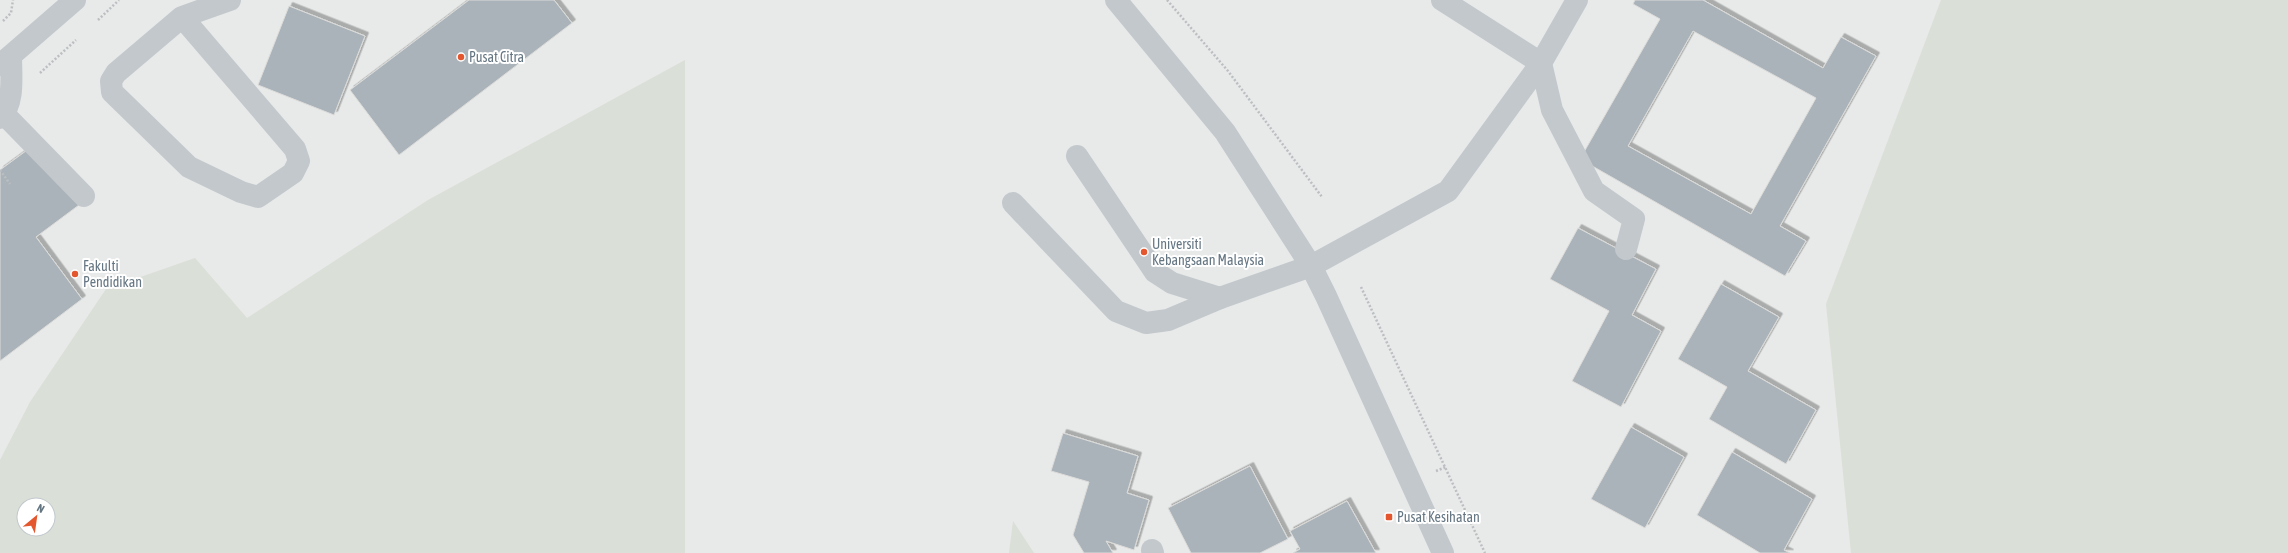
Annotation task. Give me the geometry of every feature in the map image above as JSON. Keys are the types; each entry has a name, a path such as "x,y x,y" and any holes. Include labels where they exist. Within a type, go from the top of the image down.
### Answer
{"street":[{"path":"182,17 295,149 298,161 293,173 258,197 242,192 188,167 112,92 111,81 116,73 182,17 230,0"},
{"path":"1116,0 1225,132 1311,266 1443,553"},
{"path":"1442,0 1540,63 1552,110 1594,191 1634,218 1626,249"},
{"path":"1013,203 1106,303 1116,311 1127,317 1146,323 1168,320 1220,298 1311,266 1448,192 1540,63 1577,0"},
{"path":"73,1 6,61 10,97 2,116 84,196"},
{"path":"1077,156 1156,272 1172,283 1220,298"}],"path":[{"path":"0,24 11,13 13,0"},
{"path":"1167,0 1228,71 1322,197"},
{"path":"0,170 10,184"},
{"path":"1361,287 1485,553"}],"shaded area":[{"name":"Universiti Kebangsaan Malaysia","path":"0,0 2288,0 2288,553 0,553"},
{"path":"1941,0 2288,0 2288,553 1851,553 1826,304"},
{"path":"685,60 685,553 0,553 0,460 30,402 106,289 195,258 247,318 428,200"},
{"path":"1013,521 1034,553 1009,553"}],"building":[{"name":"Pusat Citra","path":"469,0 554,0 572,23 399,155 350,90"},
{"path":"1635,0 1703,0 1823,68 1841,37 1876,56 1780,226 1806,241 1785,276 1580,159 1660,19 1633,4","holes":["1693,31 1816,98 1751,214 1628,146"]},
{"path":"289,6 365,36 334,115 258,85"},
{"path":"34,145 79,205 36,237 82,299 0,361 0,170"},
{"path":"1578,228 1656,269 1632,315 1661,331 1621,407 1572,381 1609,311 1550,279"},
{"path":"1721,284 1779,317 1748,371 1816,410 1786,464 1709,419 1727,387 1678,359"},
{"path":"1631,427 1684,457 1645,528 1591,499"},
{"path":"1063,433 1138,456 1127,493 1149,500 1134,550 1106,541 1113,553 1084,553 1073,535 1089,482 1051,471"},
{"path":"1732,452 1812,499 1784,550 1790,553 1760,553 1697,515"},
{"path":"1250,466 1288,539 1260,553 1191,553 1168,508"},
{"path":"1347,501 1376,553 1293,553 1300,549 1290,531"}],"place":[{"name":"Pusat Citra","path":"461,57"},
{"name":"Universiti Kebangsaan Malaysia","path":"1144,252"},
{"name":"Fakulti Pendidikan","path":"75,274"},
{"name":"Pusat Kesihatan","path":"1389,517"}]}
